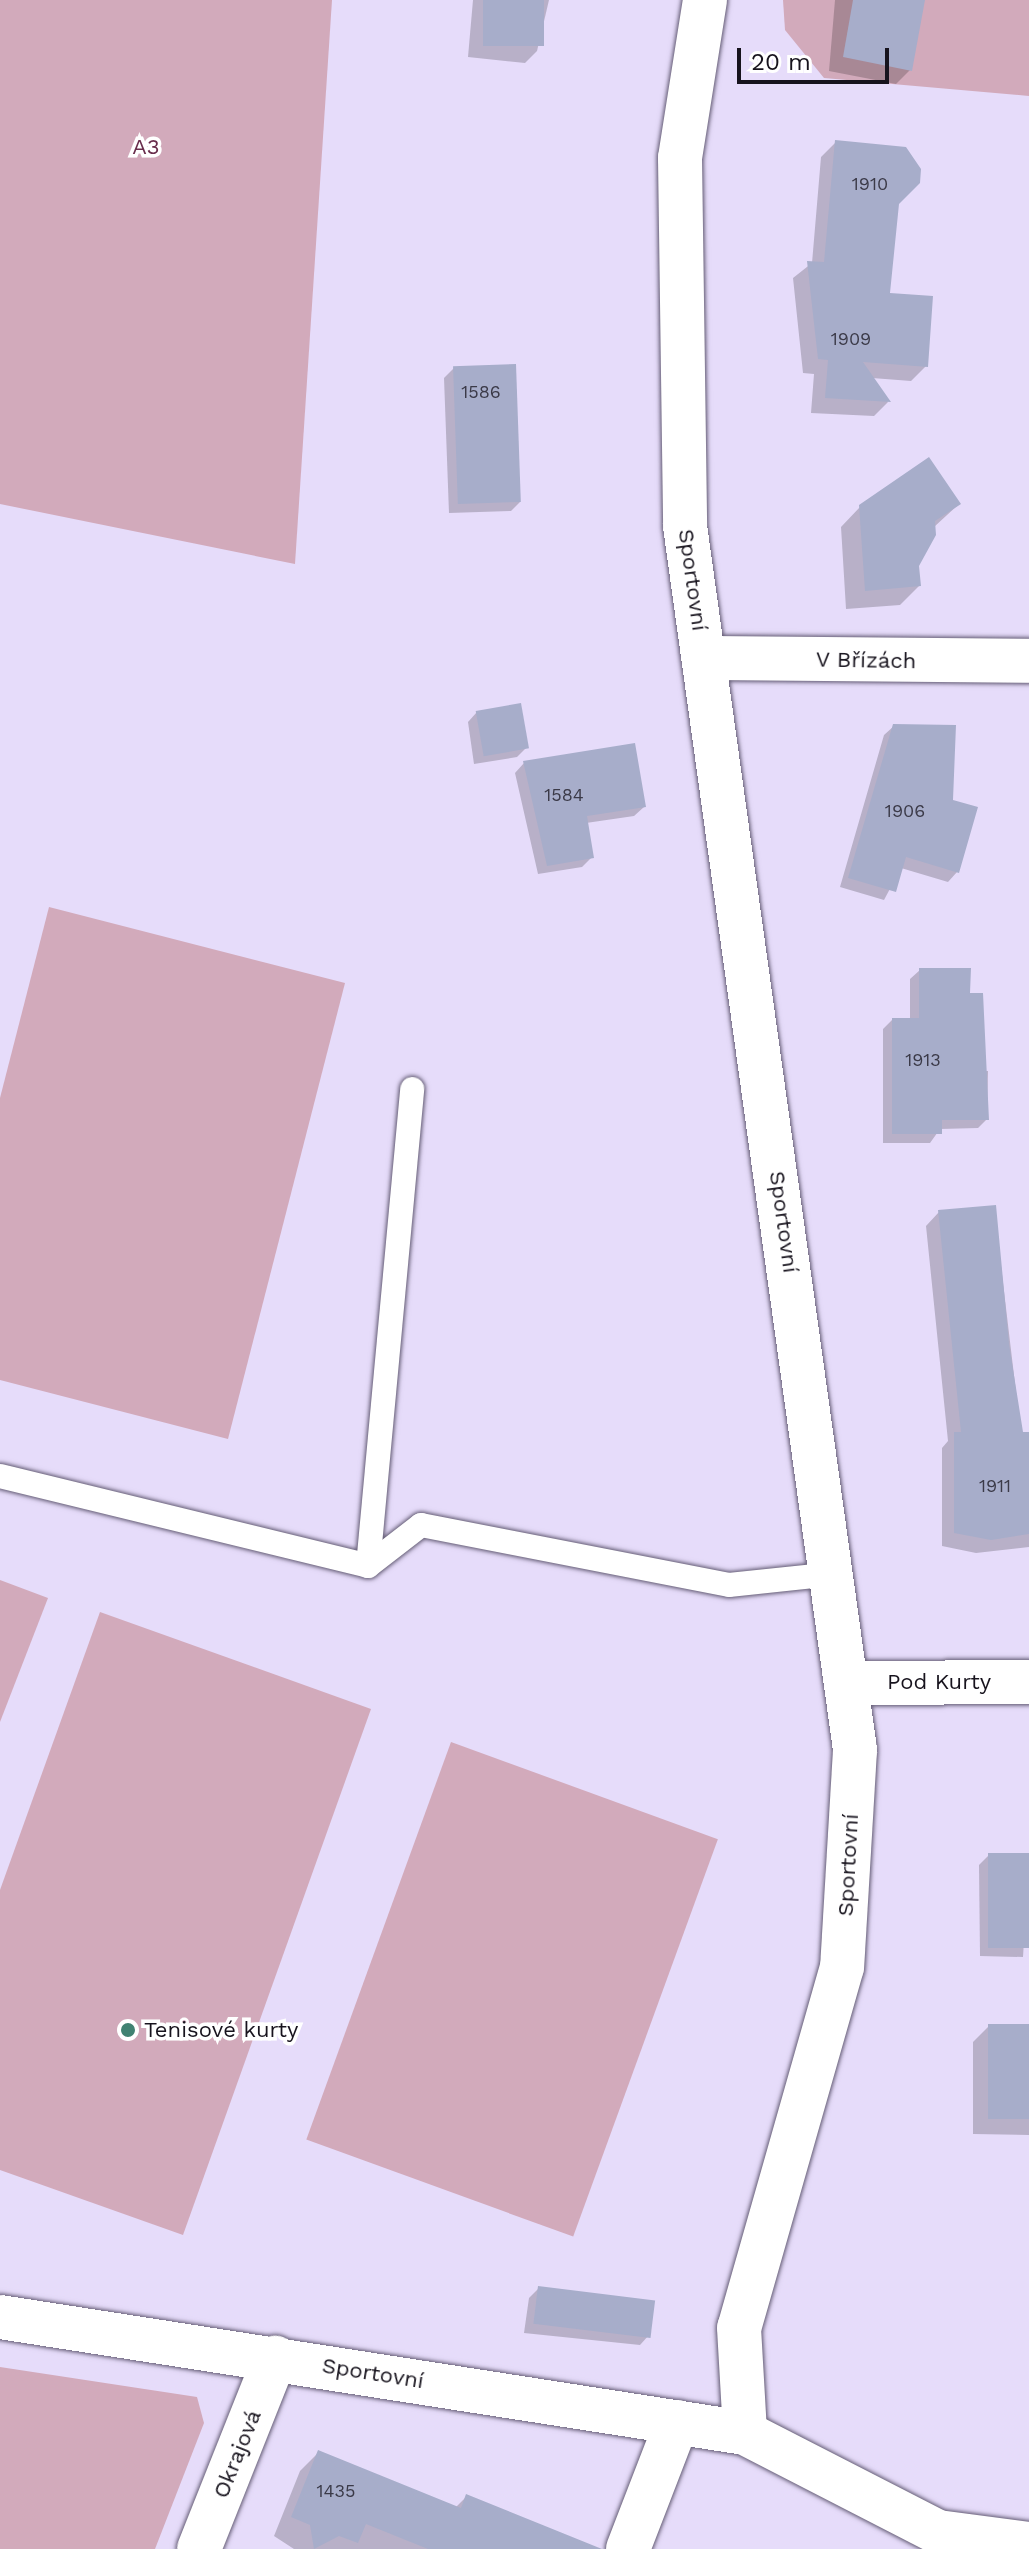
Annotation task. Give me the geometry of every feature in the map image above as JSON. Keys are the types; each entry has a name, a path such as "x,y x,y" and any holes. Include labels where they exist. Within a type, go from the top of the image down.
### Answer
{"street":[{"name":"Sportovní","path":"705,0 680,158 685,526 850,1683 855,1750 842,1967 739,2328 745,2433"},
{"name":"V Břízách","path":"704,658 1029,661"},
{"name":"Pod Kurty","path":"850,1683 1029,1682"},
{"name":"Sportovní","path":"0,2317 745,2433 944,2541 1029,2544"},
{"name":"Okrajová","path":"199,2549 275,2358"},
{"path":"628,2549 677,2422"}],"lane":[{"path":"368,1566 412,1089"},
{"path":"0,1476 368,1566"},
{"path":"368,1566 421,1525 729,1585 834,1574"}],"green space":[{"name":"A3","path":"0,0 332,0 295,564 0,504"},
{"path":"783,0 1029,0 1029,96 824,78 785,30"},
{"path":"49,907 345,983 228,1439 0,1380 0,1098"},
{"path":"0,1580 48,1598 0,1722"},
{"name":"Tenisové kurty","path":"100,1612 371,1709 183,2235 0,2170 0,1890"},
{"name":"Tenisové kurty","path":"451,1742 718,1839 573,2237 306,2139"},
{"path":"0,2367 197,2397 204,2423 155,2549 0,2549"}],"building":[{"path":"483,0 544,0 544,46 483,46"},
{"path":"853,0 925,0 912,71 843,57"},
{"path":"835,140 906,147 921,169 920,183 899,204 890,293 933,296 928,367 863,362 891,402 825,398 828,360 818,359 807,261 824,262"},
{"path":"516,364 521,502 458,504 453,366"},
{"path":"929,457 961,504 935,521 936,535 919,566 921,586 865,591 859,505"},
{"path":"521,703 529,748 484,756 476,711"},
{"path":"893,724 956,725 953,800 978,807 959,873 906,857 896,892 848,878"},
{"path":"635,743 646,807 587,816 594,858 547,866 523,761"},
{"path":"919,968 971,968 970,993 983,993 989,1120 942,1120 942,1134 892,1134 892,1018 919,1018"},
{"path":"996,1205 1009,1344 1023,1432 1029,1432 1029,1534 991,1540 954,1533 954,1432 961,1432 938,1210"},
{"path":"988,1853 1029,1853 1029,1948 988,1948"},
{"path":"988,2024 1029,2024 1029,2119 988,2119"},
{"path":"538,2286 655,2300 650,2338 533,2324"},
{"path":"318,2450 461,2508 466,2494 602,2549 428,2549 366,2524 358,2543 339,2536 314,2549 310,2525 291,2517"}],"place":[{"name":"Tenisové kurty","path":"128,2030"}]}
